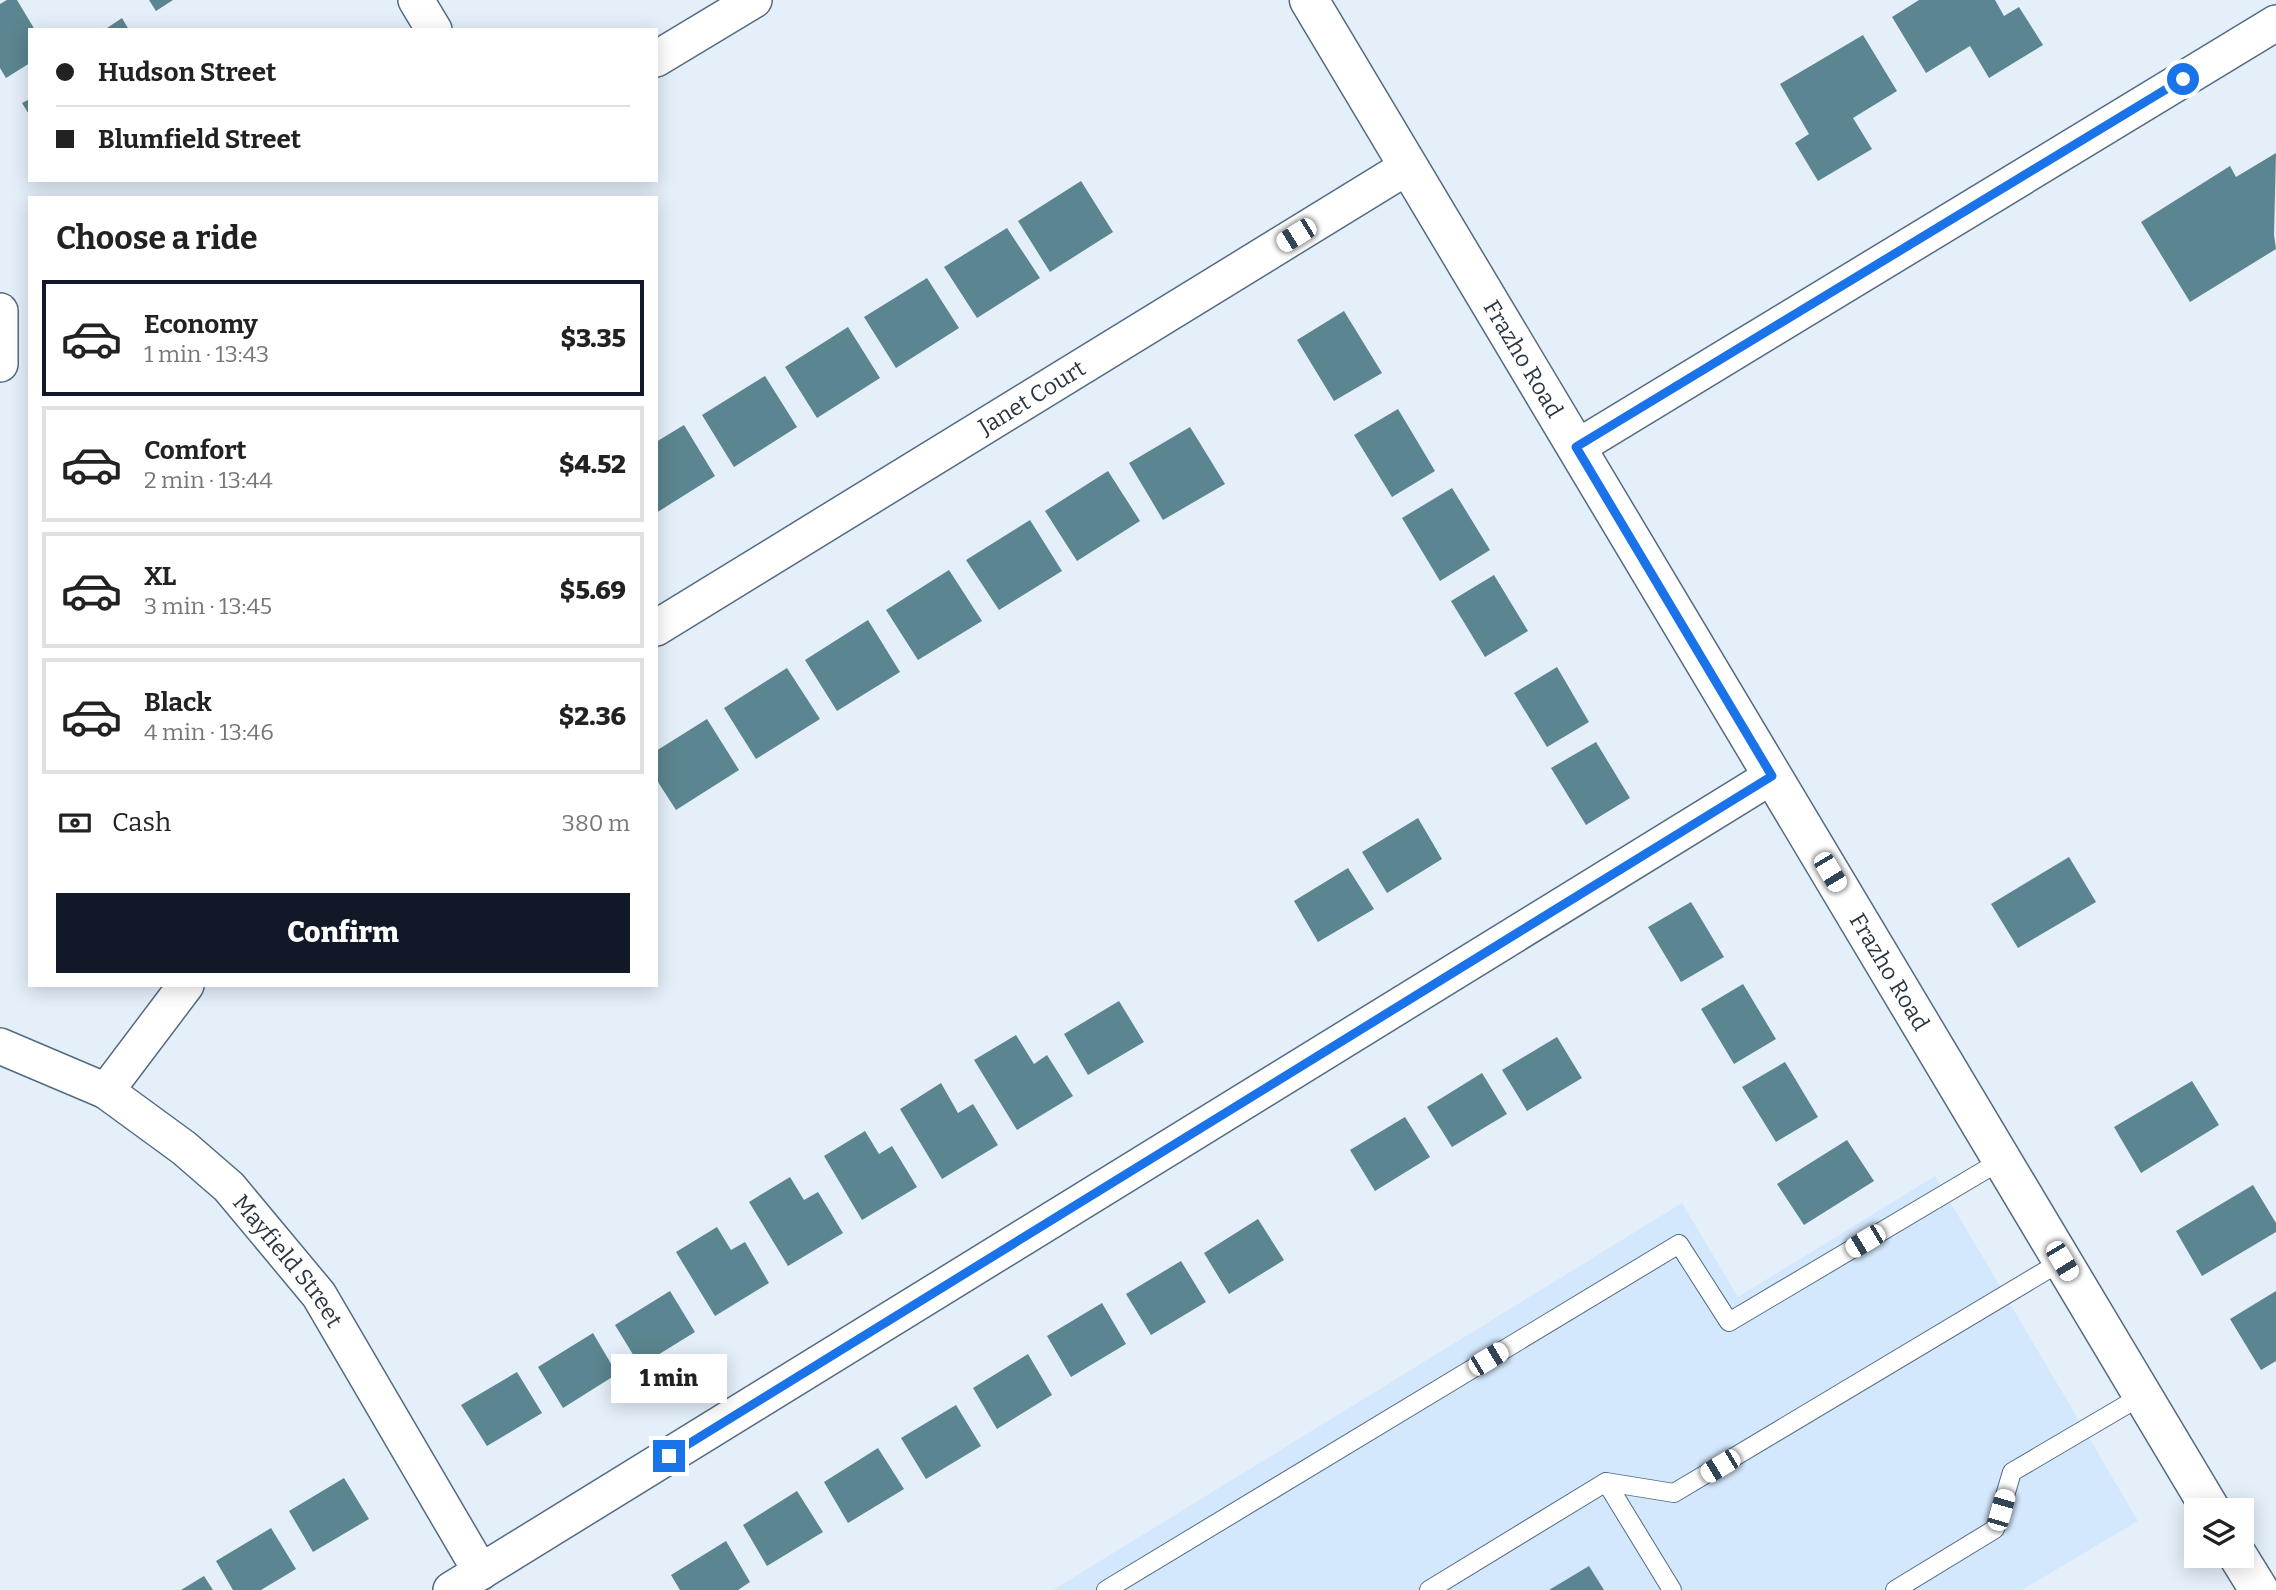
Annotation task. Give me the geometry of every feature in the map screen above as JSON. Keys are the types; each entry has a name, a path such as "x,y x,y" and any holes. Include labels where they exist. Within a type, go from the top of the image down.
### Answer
{"street":[{"path":"416,0 433,28"},
{"path":"658,58 754,0"},
{"name":"Frazho Road","path":"1309,0 2204,1498"},
{"path":"1576,447 2276,23"},
{"name":"Janet Court","path":"658,627 1407,167"},
{"path":"0,311 0,364"},
{"path":"451,1590 1772,776"},
{"path":"106,1091 184,987"},
{"name":"Mayfield Street","path":"0,1046 106,1091 184,1148 229,1188 312,1286 481,1572"},
{"path":"2245,1568 2259,1590"}],"lane":[{"path":"1106,1590 1679,1244 1729,1322 2002,1160"},
{"path":"1429,1590 1606,1482 1674,1493 2062,1261"},
{"path":"1895,1590 1995,1530 2012,1472 2143,1395"},
{"path":"1606,1482 1672,1590"}],"shaded area":[{"path":"1935,1176 2138,1521 2022,1590 1053,1590 1682,1203 1738,1297"}],"building":[{"path":"7,0 17,0 34,28 28,28 28,64 6,78 0,68 0,4"},
{"path":"149,0 173,0 156,11"},
{"path":"1919,0 1995,0 2004,16 2019,7 2043,45 1989,78 1970,46 1926,73 1892,17"},
{"path":"122,18 128,28 107,28"},
{"path":"1863,35 1897,91 1853,118 1872,149 1818,181 1795,143 1809,134 1780,84"},
{"path":"28,100 28,113 22,103"},
{"path":"2276,153 2276,249 2190,302 2141,222 2230,166 2236,177"},
{"path":"1081,181 1113,232 1050,272 1018,221"},
{"path":"1007,228 1040,278 977,318 944,267"},
{"path":"927,278 959,328 896,368 864,317"},
{"path":"1344,311 1382,373 1334,401 1297,340"},
{"path":"848,327 880,378 817,418 785,367"},
{"path":"765,376 797,427 734,467 702,415"},
{"path":"1398,409 1435,471 1392,497 1354,435"},
{"path":"684,425 715,476 658,512 658,441"},
{"path":"1190,427 1225,484 1163,520 1129,463"},
{"path":"1108,471 1140,521 1077,561 1045,511"},
{"path":"1452,488 1490,550 1440,581 1402,518"},
{"path":"1030,520 1062,571 999,610 966,560"},
{"path":"949,570 982,621 918,660 886,610"},
{"path":"1494,575 1528,631 1485,657 1451,601"},
{"path":"868,620 900,672 837,711 805,660"},
{"path":"1557,667 1589,722 1547,747 1514,693"},
{"path":"787,668 820,719 756,759 724,708"},
{"path":"707,719 739,770 676,810 658,782 658,750"},
{"path":"1596,742 1630,798 1586,825 1551,768"},
{"path":"1418,818 1442,859 1387,893 1362,852"},
{"path":"2069,857 2096,902 2018,948 1991,904"},
{"path":"1348,868 1374,909 1318,942 1294,901"},
{"path":"1691,902 1724,957 1681,982 1648,927"},
{"path":"1743,984 1776,1039 1734,1064 1701,1009"},
{"path":"1119,1001 1144,1042 1088,1075 1064,1034"},
{"path":"1016,1035 1034,1064 1047,1055 1073,1096 1017,1130 974,1060"},
{"path":"1557,1037 1582,1078 1527,1111 1502,1070"},
{"path":"1785,1062 1818,1117 1776,1142 1742,1087"},
{"path":"1482,1073 1507,1114 1452,1147 1427,1107"},
{"path":"2192,1081 2219,1125 2141,1173 2114,1127"},
{"path":"941,1083 958,1113 973,1104 998,1145 942,1179 900,1109"},
{"path":"1405,1117 1430,1157 1375,1191 1350,1150"},
{"path":"865,1131 879,1154 892,1146 917,1187 862,1220 824,1156"},
{"path":"1847,1140 1874,1181 1804,1225 1777,1184"},
{"path":"790,1177 804,1200 818,1192 843,1233 788,1266 749,1202"},
{"path":"2253,1185 2276,1223 2276,1232 2202,1276 2176,1231"},
{"path":"1258,1219 1284,1260 1229,1294 1204,1253"},
{"path":"717,1227 731,1250 745,1242 769,1283 715,1316 676,1252"},
{"path":"1181,1261 1206,1302 1151,1335 1126,1294"},
{"path":"670,1291 695,1332 640,1366 615,1325"},
{"path":"2276,1291 2276,1361 2261,1370 2230,1319"},
{"path":"1102,1303 1126,1344 1071,1377 1047,1336"},
{"path":"593,1333 617,1374 563,1408 538,1367"},
{"path":"1028,1354 1052,1395 997,1429 973,1388"},
{"path":"517,1372 542,1413 487,1446 461,1405"},
{"path":"956,1405 981,1446 926,1479 901,1438"},
{"path":"878,1448 904,1489 848,1523 824,1482"},
{"path":"344,1478 369,1519 313,1552 289,1511"},
{"path":"797,1491 823,1532 767,1566 743,1525"},
{"path":"271,1528 296,1569 261,1590 233,1590 216,1561"},
{"path":"726,1541 750,1582 738,1590 680,1590 671,1575"},
{"path":"1589,1566 1604,1590 1549,1590"},
{"path":"204,1576 213,1590 181,1590"}],"route":[{"path":"669,1456 1772,776 1576,447 2183,79"}]}
